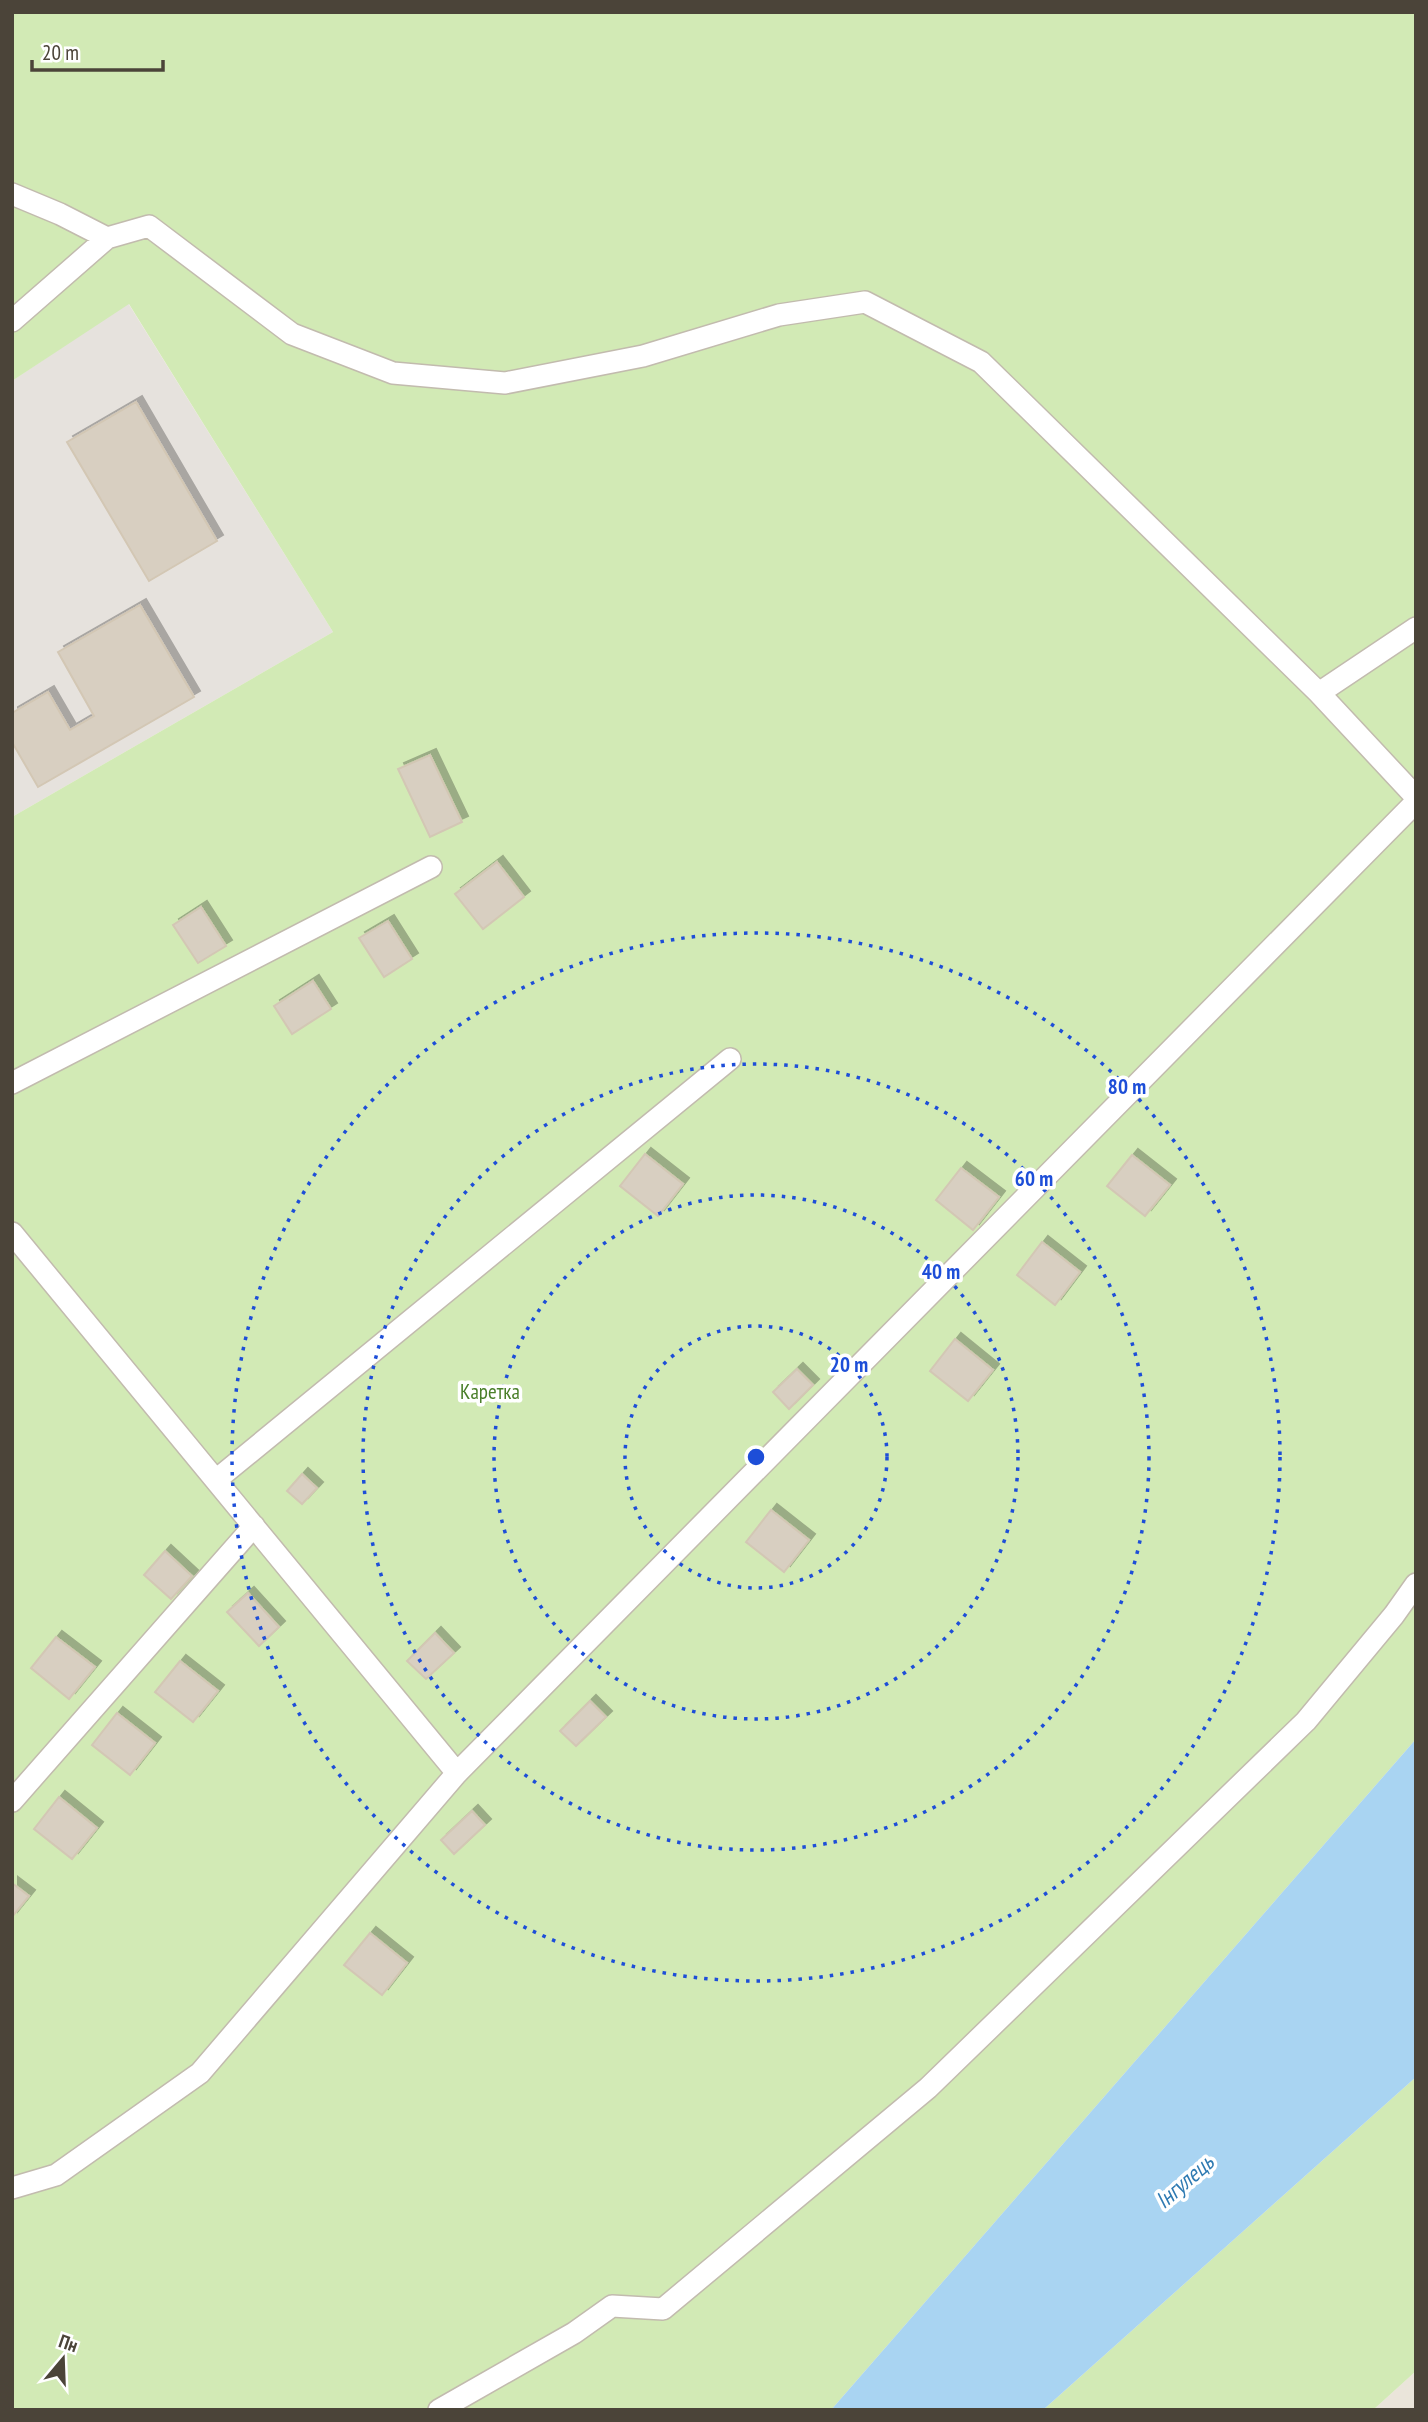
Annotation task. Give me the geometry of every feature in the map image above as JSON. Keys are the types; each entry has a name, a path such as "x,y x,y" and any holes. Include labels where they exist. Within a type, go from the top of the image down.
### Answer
{"lane":[{"path":"12,194 107,238"},
{"path":"12,321 107,238 149,226 292,334 393,373 505,383 643,356 779,315 865,302 981,362 1320,693 1416,800 457,1773 200,2073 56,2175 12,2188"},
{"path":"1320,693 1416,628"},
{"path":"12,1083 431,867"},
{"path":"216,1480 730,1059"},
{"path":"12,1233 457,1773"},
{"path":"12,1801 254,1526"},
{"path":"439,2410 574,2333 612,2306 663,2309 928,2088 1306,1721 1394,1615 1416,1584"}],"shaded area":[{"path":"128,303 333,632 12,817 12,381"},
{"path":"1416,2371 1416,2410 1373,2410"}],"green space":[{"name":"Каретка","path":"12,12 1416,12 1416,1739 831,2410 12,2410 12,817 333,632 129,304 12,381"},
{"path":"1416,2077 1416,2371 1373,2410 1043,2410"}],"water":[{"name":"Інгулець","path":"1416,1739 1416,2077 1043,2410 831,2410"}],"building":[{"path":"136,402 217,541 149,581 67,442"},
{"path":"140,605 194,697 38,787 12,742 12,713 48,692 70,730 94,716 58,652"},
{"path":"430,755 462,822 430,837 398,769"},
{"path":"497,862 524,897 483,929 455,894"},
{"path":"201,907 226,946 198,963 173,925"},
{"path":"388,921 412,959 384,977 359,938"},
{"path":"313,981 331,1009 292,1034 274,1006"},
{"path":"645,1154 683,1184 658,1216 620,1186"},
{"path":"1132,1155 1170,1185 1145,1216 1107,1186"},
{"path":"961,1168 999,1197 973,1230 936,1200"},
{"path":"1042,1242 1080,1272 1055,1305 1017,1275"},
{"path":"955,1339 993,1370 968,1401 930,1371"},
{"path":"797,1369 813,1385 789,1409 773,1392"},
{"path":"302,1474 317,1488 302,1504 287,1491"},
{"path":"771,1510 809,1540 784,1572 746,1542"},
{"path":"165,1551 192,1576 171,1599 144,1575"},
{"path":"248,1593 279,1627 259,1646 227,1612"},
{"path":"435,1633 454,1653 426,1679 407,1661"},
{"path":"56,1637 95,1667 69,1699 31,1668"},
{"path":"180,1661 218,1691 193,1722 155,1692"},
{"path":"590,1701 606,1717 576,1746 560,1731"},
{"path":"117,1713 155,1743 130,1775 92,1745"},
{"path":"59,1797 97,1828 72,1859 34,1829"},
{"path":"472,1811 485,1825 454,1854 441,1840"},
{"path":"12,1883 29,1896 12,1917"},
{"path":"370,1933 407,1963 382,1995 344,1965"}]}
